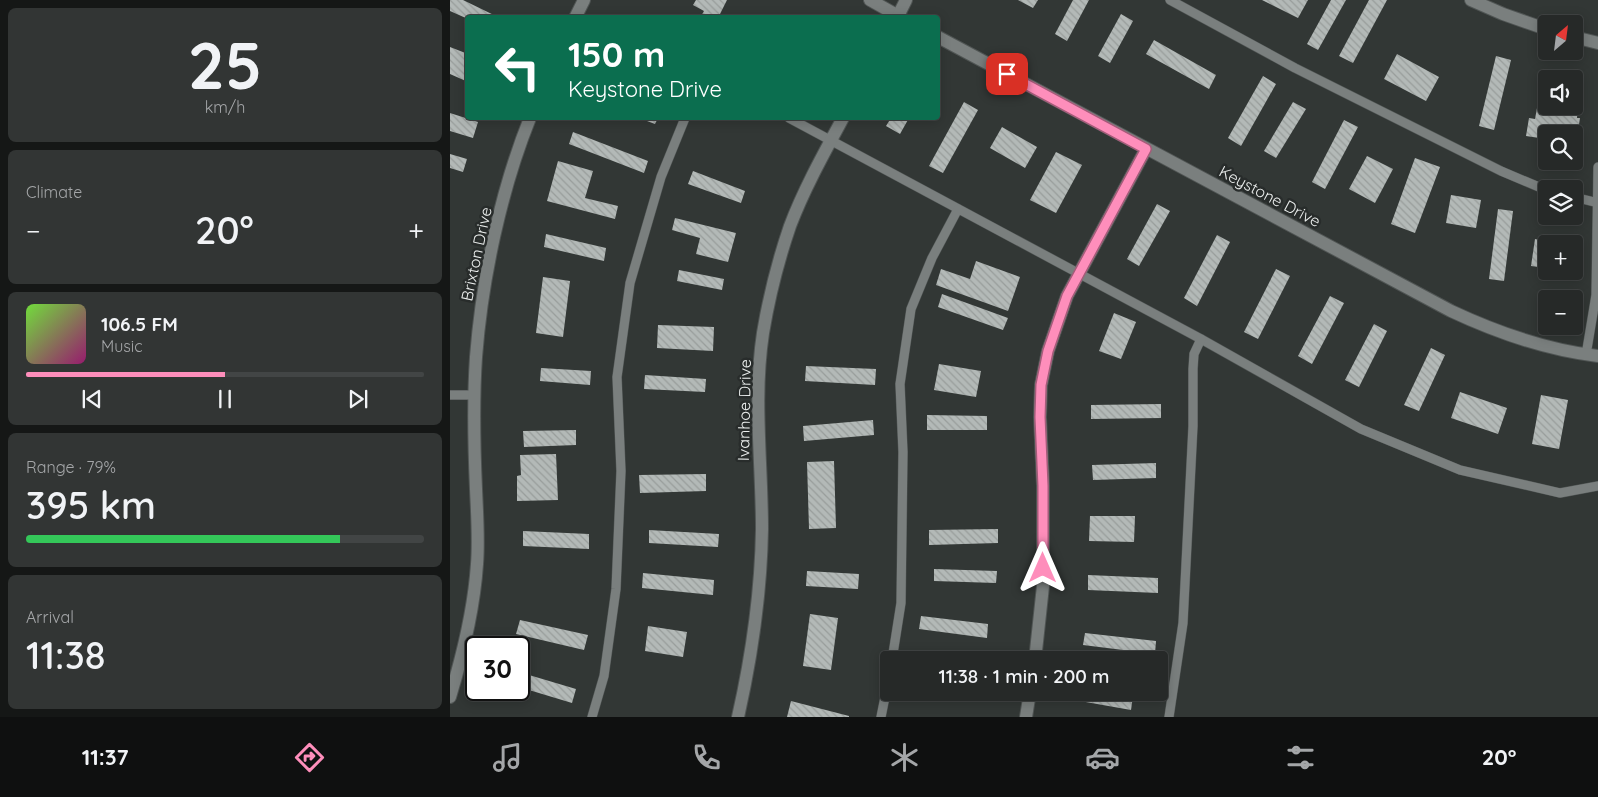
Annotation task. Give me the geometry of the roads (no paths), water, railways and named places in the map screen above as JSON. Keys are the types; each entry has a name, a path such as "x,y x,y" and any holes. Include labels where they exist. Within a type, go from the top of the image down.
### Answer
{"street":[{"path":"576,15 584,0"},
{"path":"870,0 896,15"},
{"path":"900,15 906,0"},
{"path":"1471,0 1538,26"},
{"name":"Keystone Drive","path":"940,37 1451,311 1514,338 1592,355"},
{"path":"1583,39 1598,43"},
{"name":"Brixton Drive","path":"450,697 463,654 473,604 478,563 474,395 481,307 490,258 512,170 529,120"},
{"name":"Ivanhoe Drive","path":"738,717 750,664 760,575 762,529 758,402 763,334 773,284 791,226 812,178 842,120"},
{"path":"1036,651 1043,586 1041,385 1048,351 1057,321 1079,274 1146,149"},
{"path":"1026,717 1029,701"}],"lane":[{"path":"1170,0 1338,89 1501,171 1538,187"},
{"path":"592,717 604,676 616,589 621,471 617,377 630,283 661,177 685,120"},
{"path":"794,120 1201,340 1361,429 1460,470 1560,493 1598,486"},
{"path":"1592,355 1596,295 1598,167"},
{"path":"1583,199 1598,203"},
{"path":"893,651 901,603 903,452 900,384 902,366 911,309 932,258 958,209"},
{"path":"1169,717 1183,623 1192,426 1192,368 1194,354 1201,340"},
{"path":"450,395 474,395"},
{"path":"881,717 884,701"}]}
